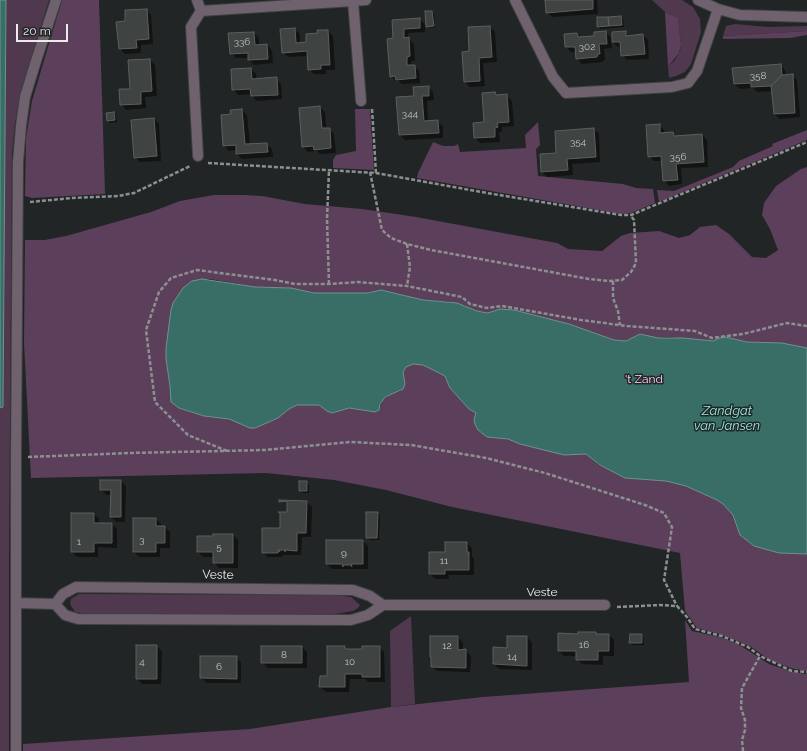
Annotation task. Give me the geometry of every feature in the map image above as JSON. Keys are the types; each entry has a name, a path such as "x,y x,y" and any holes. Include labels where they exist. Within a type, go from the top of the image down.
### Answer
{"street":[{"path":"16,751 18,162 25,97 56,0"},
{"path":"197,0 201,11"},
{"path":"201,11 366,0"},
{"path":"515,0 552,78 566,93 672,87 688,84 697,71 718,9"},
{"path":"698,0 718,9 740,15 807,17"},
{"path":"353,1 361,101"},
{"path":"201,11 191,27 202,159"},
{"name":"Veste","path":"56,604 63,594 76,587 84,587 353,590 370,596 382,605 605,605"},
{"path":"16,603 56,604 65,615 78,619 351,620 368,615 382,605"}],"path":[{"path":"361,101 372,109 376,173"},
{"path":"202,159 370,172 487,193 631,216 807,142"},
{"path":"18,203 72,198 118,196 134,193 192,165"},
{"path":"329,170 327,219 329,284"},
{"path":"370,172 382,230 391,238 407,244 589,279 609,281 622,280 631,272 636,263 634,220 631,216"},
{"path":"407,244 410,268 407,286"},
{"path":"227,451 188,435 155,402 146,330 159,292 171,278 197,270 295,284 358,282 407,286 462,297 470,304 488,308 502,306 581,320 620,325 695,331 712,338 743,334 787,323 807,326"},
{"path":"613,281 613,298 618,311 620,325"},
{"path":"16,458 129,453 265,450 350,442 411,444 501,462 545,473 645,505 664,513 672,527 664,580 677,606 695,629 722,636 748,647 760,656 792,671 807,672"},
{"path":"605,605 615,607 660,605 677,606"},
{"path":"743,751 742,740 745,730 745,720 741,708 742,688 760,656"}],"shaded area":[{"path":"6,0 49,0 22,88 15,123 12,153 9,751 0,751 0,407 3,406"},
{"path":"62,0 99,0 105,194 32,198 25,196 26,138 32,101"},
{"path":"652,0 682,0 693,7 700,19 701,32 691,64 685,72 669,78 668,67 675,60 680,51 681,45 678,18 665,12"},
{"path":"665,12 678,18 681,45 679,53 668,67"},
{"path":"735,24 768,27 807,26 807,31 723,36 726,26"},
{"path":"807,31 807,35 790,38 723,39 723,36"},
{"path":"355,109 370,109 374,170 333,168 333,160 336,155 356,151"},
{"path":"538,122 540,145 536,149 538,176 623,184 636,188 653,189 655,203 631,213 622,214 417,178 433,142 443,146 454,146 458,144 460,152 526,148 525,135"},
{"path":"807,130 807,140 659,202 657,190 674,191 733,167 739,161 773,146 772,144"},
{"path":"807,167 807,348 782,343 747,342 725,337 713,341 668,337 658,338 648,337 642,334 631,340 614,340 569,324 514,310 500,309 487,313 451,302 423,300 381,290 368,293 314,293 291,288 255,287 210,279 192,281 187,285 171,310 166,359 171,392 179,408 204,416 229,419 250,428 255,428 278,418 289,409 297,405 319,405 332,413 347,408 373,412 379,410 383,399 400,391 405,384 403,372 406,367 413,364 423,365 445,376 450,388 469,409 476,413 487,437 508,439 520,444 552,451 586,454 599,465 625,478 666,481 686,486 717,500 733,515 740,535 751,544 771,551 788,554 807,554 807,671 794,669 771,661 750,646 720,634 697,628 685,611 680,553 452,507 386,490 334,480 266,473 31,478 24,343 25,240 45,240 66,236 151,212 180,201 214,195 244,195 262,196 305,204 362,209 416,217 557,243 568,249 602,251 621,236 630,233 659,231 679,238 690,235 700,227 716,225 729,234 752,257 766,258 778,250 770,229 762,215 764,203 776,186 801,169"},
{"path":"79,594 336,595 351,597 360,605 353,611 330,615 84,614 75,612 70,604 71,599"},
{"path":"411,616 415,704 391,707 390,631"},
{"path":"685,620 692,631 720,637 738,644 769,664 793,672 807,674 807,751 23,751 23,744 250,729 391,707 483,697 689,682"}],"water":[{"path":"0,0 6,0 2,408 0,407"},
{"name":"Zandgat van Jansen","path":"202,279 255,287 291,288 314,293 368,293 381,290 423,300 457,303 477,311 487,313 500,309 514,310 569,324 614,340 626,341 640,334 658,338 683,338 713,341 725,337 747,342 782,343 807,348 807,554 779,553 754,546 740,535 733,515 723,504 686,486 666,481 625,478 600,465 586,454 564,455 520,444 508,439 487,437 478,430 475,424 474,419 476,413 469,409 450,388 445,376 423,365 413,364 406,367 403,372 405,384 403,389 385,397 380,404 379,410 375,412 349,408 332,413 319,405 297,405 289,409 278,418 255,428 250,428 229,419 204,416 179,408 171,402 166,359 171,310 173,303 183,288 192,281"}],"building":[{"path":"545,0 593,0 593,9 546,13"},
{"path":"147,9 149,39 136,40 137,48 119,49 116,22 125,21 125,10"},
{"path":"425,11 432,11 434,26 426,27"},
{"path":"621,16 622,25 609,26 608,17"},
{"path":"597,17 608,17 609,26 597,27"},
{"path":"420,18 420,28 404,29 404,38 409,37 410,56 407,57 407,65 415,65 416,78 396,80 395,76 390,77 387,39 393,38 392,20"},
{"path":"490,26 492,57 479,58 480,81 464,82 462,52 469,51 468,27"},
{"path":"295,28 296,43 306,42 306,34 318,33 317,30 328,30 330,65 321,65 321,69 308,70 307,51 282,53 280,29"},
{"path":"606,31 607,44 599,44 600,54 598,54 597,57 576,59 575,47 565,47 564,34 577,33 578,37 594,36 594,32"},
{"path":"626,31 626,36 643,34 645,54 621,56 620,42 612,42 612,32"},
{"path":"254,32 255,45 267,44 268,59 248,60 248,53 230,54 228,33"},
{"path":"150,59 152,91 141,92 141,104 120,105 119,89 130,89 128,60"},
{"path":"781,64 782,75 771,86 751,87 751,83 734,84 732,68"},
{"path":"251,68 252,79 277,77 278,95 251,96 250,89 232,90 231,69"},
{"path":"793,74 795,113 774,114 771,86 782,75"},
{"path":"429,86 429,96 422,96 424,121 438,120 439,133 399,135 396,97 414,96 413,87"},
{"path":"495,92 496,95 507,94 509,122 497,123 498,127 495,128 495,137 474,138 473,123 484,122 482,93"},
{"path":"320,106 322,128 330,128 331,148 314,150 313,146 302,147 299,108"},
{"path":"242,109 245,144 267,143 268,152 236,154 236,145 223,146 221,115 231,114 230,110"},
{"path":"114,112 115,120 107,121 106,113"},
{"path":"154,118 157,156 134,158 131,120"},
{"path":"660,124 660,133 673,132 674,136 702,134 704,162 676,164 678,180 663,181 661,156 648,157 646,125"},
{"path":"594,128 596,157 567,159 568,170 541,172 540,154 556,153 555,131"},
{"path":"100,480 121,480 121,517 110,517 111,490 100,490"},
{"path":"299,481 307,481 307,491 299,491"},
{"path":"279,500 307,501 306,533 297,533 297,551 279,550 280,552 278,550 278,553 262,553 262,528 280,528 280,513 278,512 287,512 287,501 279,502"},
{"path":"366,512 378,512 377,538 366,538"},
{"path":"71,513 94,513 94,523 112,523 112,543 94,543 94,552 71,552"},
{"path":"133,518 156,518 156,526 165,526 165,543 156,543 156,552 133,552"},
{"path":"213,534 233,534 233,563 213,563 213,552 197,552 197,536 213,536"},
{"path":"326,540 363,540 363,564 351,564 352,567 351,565 343,565 343,567 342,564 326,564"},
{"path":"445,542 467,542 467,552 469,552 469,570 445,570 445,574 429,574 429,552 445,552"},
{"path":"578,632 609,634 609,651 598,651 598,660 576,660 576,651 558,651 558,633 578,634"},
{"path":"630,634 642,634 642,643 629,643"},
{"path":"430,636 458,636 458,650 466,649 466,668 431,667"},
{"path":"507,636 527,636 527,666 493,664 493,647 507,648"},
{"path":"136,645 157,645 157,679 136,679"},
{"path":"261,646 302,646 302,663 261,663"},
{"path":"327,646 345,646 345,649 362,649 362,646 380,646 380,677 362,677 362,674 345,674 345,687 319,687 320,676 327,676"},
{"path":"200,656 237,656 237,679 200,678"}],"park label":[{"name":"'t Zand","path":"644,379"}]}
